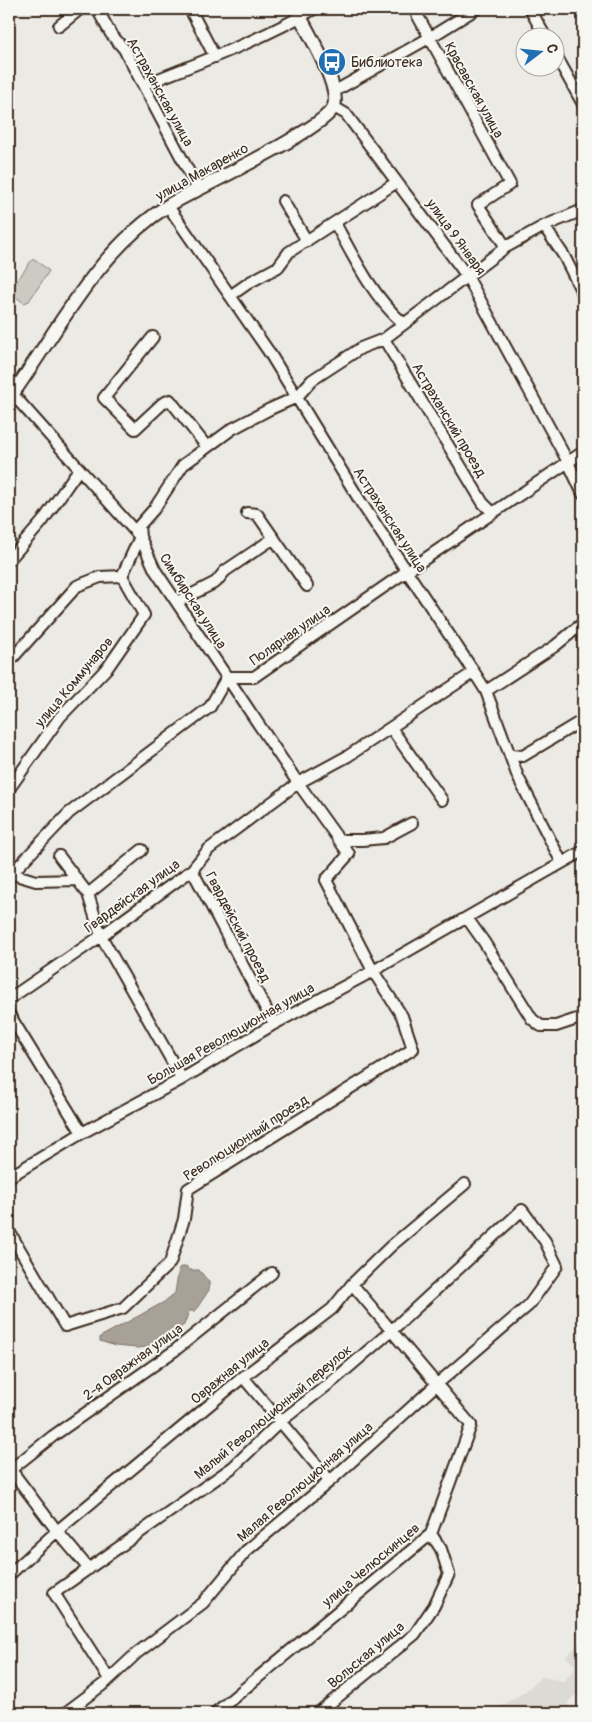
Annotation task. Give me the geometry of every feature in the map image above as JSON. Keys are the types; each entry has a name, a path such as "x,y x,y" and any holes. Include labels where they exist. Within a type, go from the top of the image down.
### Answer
{"main road":[{"path":"298,13 335,91 334,106"},
{"name":"улица Макаренко","path":"10,394 80,293 126,238 168,206 271,152 324,118 334,106"}],"street":[{"path":"58,26 80,9"},
{"name":"Астраханская улица","path":"97,9 111,34 124,49 198,189"},
{"path":"190,9 215,57"},
{"path":"143,85 215,57 298,13 314,9"},
{"name":"Красавская улица","path":"414,9 510,184 478,205 506,247"},
{"path":"335,91 476,9"},
{"path":"530,9 540,28"},
{"path":"564,70 583,104"},
{"name":"улица 9 Января","path":"334,106 346,114 467,276 568,462 583,494"},
{"path":"230,296 250,282 278,267 289,252 398,182"},
{"path":"283,201 308,241"},
{"name":"Астраханская улица","path":"168,206 269,352 362,504 486,691 518,777 562,863"},
{"path":"9,662 77,586 100,576 122,576 140,538 139,526 154,509 183,465 232,429 297,397 312,380 361,348 384,339 506,247 544,226 583,210"},
{"path":"335,223 368,280 391,313 404,323"},
{"path":"544,226 564,256 583,294"},
{"path":"153,337 104,398 135,429 163,403 170,400 207,447"},
{"name":"Астраханский проезд","path":"384,339 483,503 493,513"},
{"name":"Симбирская улица","path":"10,394 140,538 155,570 176,602 298,783 349,854 326,880 373,971"},
{"name":"Полярная улица","path":"227,677 254,677 583,452"},
{"path":"9,560 42,522 79,469"},
{"path":"247,513 257,514 307,586"},
{"path":"176,602 216,582 225,571 274,538"},
{"name":"улица Коммунаров","path":"9,789 60,717 108,667 144,615 122,576"},
{"path":"486,691 555,646 583,623"},
{"name":"Гвардейская улица","path":"9,999 192,870 209,849 298,783 348,756 474,672"},
{"path":"77,880 36,881 10,873 69,813 210,707 227,677"},
{"path":"510,755 523,756 583,720"},
{"path":"391,728 442,800"},
{"path":"339,840 384,838 412,823"},
{"path":"88,894 142,850"},
{"name":"Большая Революционная улица","path":"9,1177 82,1133 182,1079 274,1024 373,971 583,851"},
{"path":"58,856 88,894 100,936 182,1079"},
{"name":"Гвардейский проезд","path":"192,870 274,1024"},
{"path":"467,918 532,1019 541,1026 556,1026 583,1017"},
{"name":"Революционный проезд","path":"9,1231 65,1326 123,1308 170,1263 184,1219 188,1189 413,1049 402,1016 373,971"},
{"path":"9,1014 82,1133"},
{"name":"Овражная улица","path":"9,1575 57,1531 243,1377 332,1309 352,1284 391,1246 465,1184"},
{"name":"Малый Революционный переулок","path":"109,1679 54,1594 233,1467 281,1421 334,1380 392,1330 522,1210 545,1241 557,1266"},
{"name":"Малая Революционная улица","path":"65,1713 109,1679 137,1653 203,1603 246,1551 330,1481 436,1385 529,1305 557,1266"},
{"name":"2-я Овражная улица","path":"10,1470 54,1436 174,1351 272,1273"},
{"name":"улица Челюскинцев","path":"215,1713 431,1534 471,1425 352,1284"},
{"path":"243,1377 330,1481"},
{"path":"10,1470 89,1570"},
{"name":"Вольская улица","path":"318,1713 415,1634 434,1606 449,1574 441,1549 431,1534"}],"shaded area":[{"path":"33,259 49,271 29,301 24,303 10,291"},
{"path":"186,1266 190,1270 199,1270 209,1282 209,1290 195,1311 189,1311 184,1325 153,1346 138,1348 115,1346 100,1341 100,1337 164,1302 175,1293 179,1268"},
{"path":"583,1639 583,1702 575,1695 567,1703 570,1707 566,1713 493,1713 526,1691 541,1677 564,1681 576,1667 566,1657"}],"place":[{"name":"Библиотека","path":"332,62"}]}
